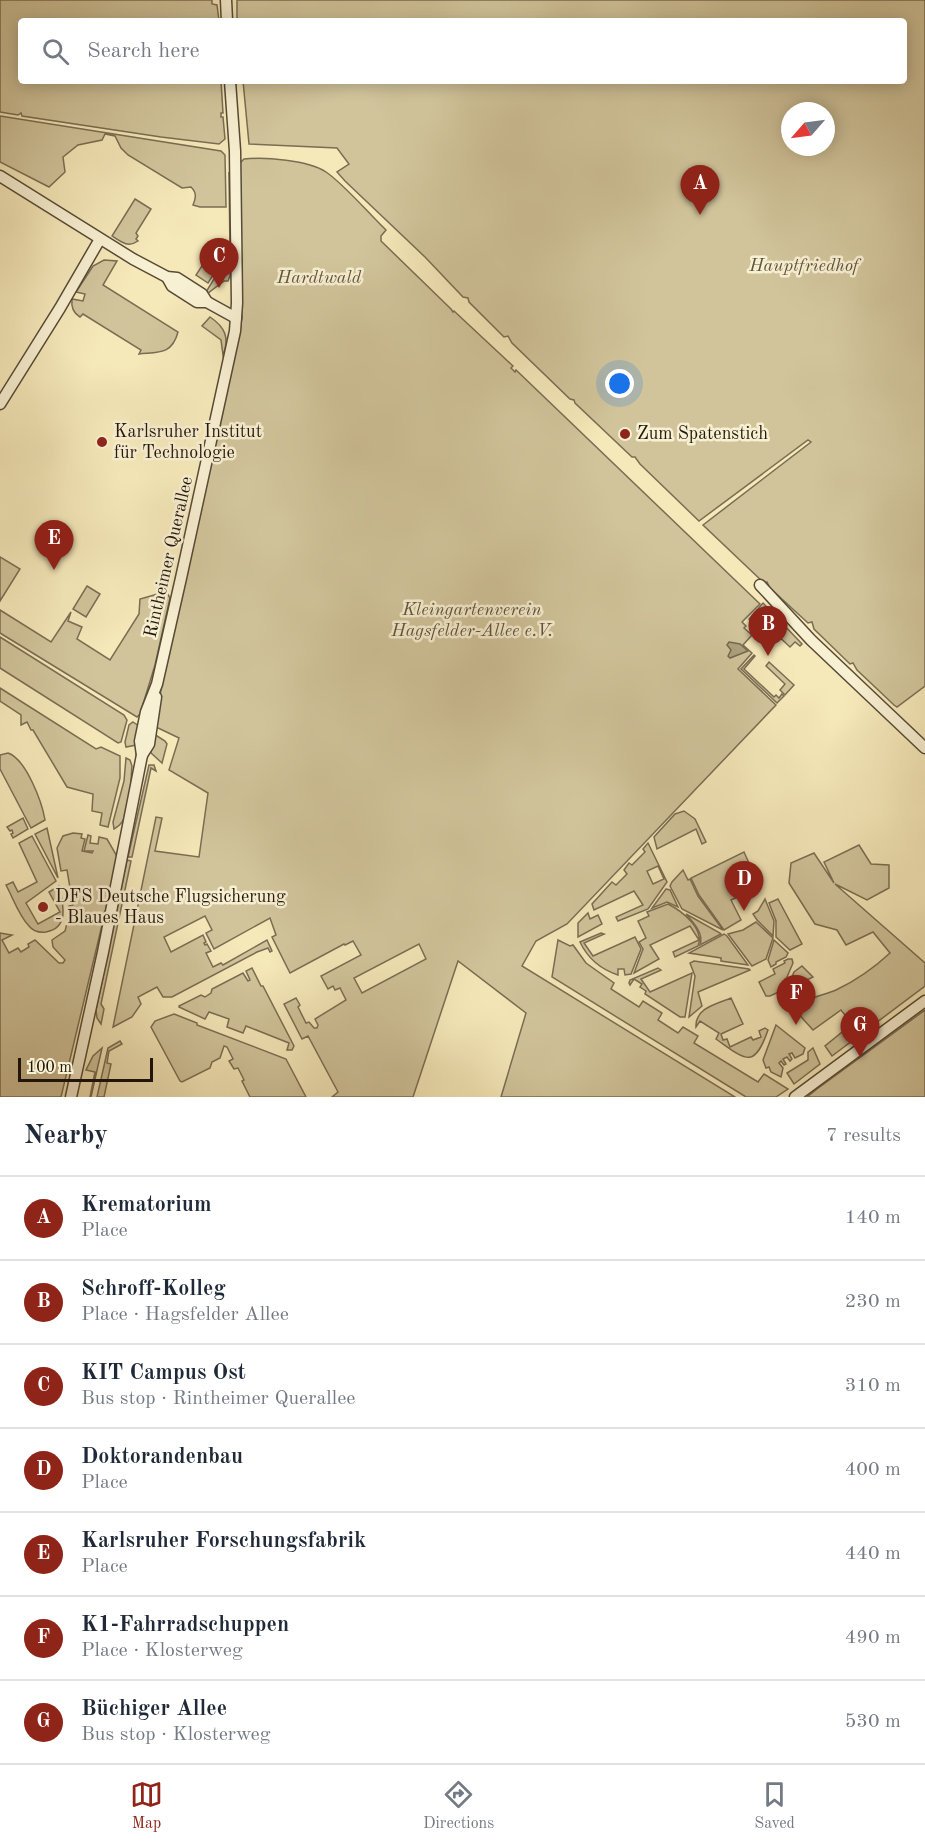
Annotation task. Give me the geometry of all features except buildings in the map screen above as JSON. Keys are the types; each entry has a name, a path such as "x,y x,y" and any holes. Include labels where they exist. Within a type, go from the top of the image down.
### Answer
{"street":[{"path":"226,0 227,18"},
{"name":"Rintheimer Querallee","path":"71,1097 104,952 142,755 140,741 157,684 229,367 236,318 235,151 230,84"},
{"path":"0,176 99,239 167,277 177,278 202,294 207,302 236,318"},
{"path":"0,404 60,308 99,239"},
{"path":"760,585 826,654 925,748"},
{"path":"795,1097 925,1001"}],"green space":[{"path":"0,0 212,0 212,4 217,5 219,18 18,18 18,84 221,84 223,113 221,117 223,117 225,139 219,144 22,116 21,113 18,115 0,112"},
{"name":"Hauptfriedhof","path":"237,0 925,0 925,686 897,707 894,705 857,670 853,663 850,664 814,629 812,622 808,623 770,588 767,582 763,582 703,525 811,442 808,440 699,521 635,457 632,457 512,343 508,336 504,337 469,302 468,298 463,297 425,257 345,181 337,172 349,164 337,148 249,144 243,84 907,84 907,18 237,18"},
{"path":"0,116 221,151 225,155 226,207 193,205 195,196 191,187 182,188 128,155 121,148 115,136 105,134 102,140 78,145 63,157 65,172 49,187 0,162"},
{"path":"244,159 286,160 309,165 326,172 386,230 381,236 381,241 453,312 513,366 511,368 515,372 516,370 760,604 742,622 746,626 744,628 752,635 743,645 752,653 738,669 776,705 567,924 536,941 522,966 735,1097 501,1097 526,1013 458,961 413,1097 332,1097 338,1092 308,1036 302,1039 284,1004 296,998 306,1023 309,1022 317,1028 315,1019 346,1000 340,988 335,990 333,986 328,989 321,976 361,955 353,941 290,973 272,937 276,935 270,918 214,949 206,933 212,930 205,916 164,937 171,952 203,935 205,945 207,944 211,951 206,953 213,967 221,963 223,965 267,940 272,951 270,952 268,948 257,952 172,997 163,997 157,987 138,997 141,1004 132,1017 113,1027 156,817 162,818 155,851 199,857 208,793 169,770 179,738 156,727 162,681 240,332 242,317 240,163","holes":["419,944 426,959 362,993 354,978"]},
{"path":"229,172 231,273 228,281 224,281 208,293 206,292 230,253"},
{"path":"135,199 151,209 136,233 138,241 128,244 112,236"},
{"path":"226,248 227,253 208,283 196,275 207,258 217,264"},
{"path":"104,260 117,261 103,285 178,332 168,349 139,354 141,350 83,314 80,317 74,312 72,299 83,301 85,294 76,292 93,266"},
{"path":"210,317 225,333 226,343 223,355 221,340 202,326"},
{"path":"0,557 20,569 0,601"},
{"path":"87,586 100,594 86,617 73,609"},
{"path":"167,593 170,598 155,665 140,714 137,717 0,633 0,610 51,642 71,612 68,621 82,627 77,639 110,660 139,614 140,599"},
{"path":"763,603 802,644 800,646 795,642 790,647 756,615 750,621 749,619"},
{"path":"0,637 124,715 127,720 121,742 118,743 0,668"},
{"path":"754,655 744,669 774,697 776,695 779,698 782,694 784,696 777,703 741,669"},
{"path":"769,662 794,685 785,695 780,690 785,684 766,666"},
{"path":"0,688 96,749 101,747 120,756 120,778 108,827 100,825 102,813 92,811 93,794 67,787 27,722 21,725 21,715 0,701"},
{"path":"133,722 139,726 136,745 126,747 129,725"},
{"path":"154,734 167,744 162,763 151,753"},
{"path":"8,753 21,763 27,772 40,803 45,820 31,828 0,769 0,755"},
{"path":"126,758 130,760 132,766 128,810 125,818 114,829 113,822 124,781"},
{"path":"149,765 154,765 156,771 151,768 132,857 128,857"},
{"path":"684,811 695,819 706,842 702,844 696,829 657,849 654,837 675,814"},
{"path":"23,818 28,829 13,838 12,830 10,831 7,827"},
{"path":"47,828 58,878 35,834"},
{"path":"73,833 82,834 81,838 85,839 82,851 92,853 93,851 84,851 88,835 91,836 90,843 98,844 99,837 107,839 118,858 61,1097 0,1097 0,933 12,935 2,940 9,953 18,948 21,952 35,940 59,963 63,963 65,960 53,947 52,940 65,931 69,906 73,905 67,870 61,871 57,848 63,836"},
{"path":"32,836 56,881 26,903 38,924 60,912 49,892 59,886 62,900 63,914 59,926 46,932 34,930 25,922 6,885 13,882 18,892 37,882 19,843"},
{"path":"648,843 667,882 648,909 618,921 616,917 643,905 634,891 594,910 592,904 612,882 616,885 627,874 624,870 629,863 632,865 645,852 643,849","holes":["658,866 664,879 653,884 647,871"]},
{"path":"859,845 871,864 889,865 889,888 867,900 835,884 925,963 925,986 832,1056 825,1046 852,1024 841,1010 813,1030 794,1009 850,982 890,953 873,932 846,945 837,930 815,924 789,883 791,863 814,853 834,883 824,862"},
{"path":"744,852 758,883 744,889 738,897 731,900 741,920 724,930 699,895 691,878"},
{"path":"127,860 131,861 101,1004 104,1009 101,1024 96,1010"},
{"path":"683,870 698,896 723,930 682,909 670,886"},
{"path":"666,889 670,890 678,907 667,902 652,908"},
{"path":"765,899 774,921 773,936 753,914 758,911"},
{"path":"778,899 802,944 790,950 776,937 776,921 769,903"},
{"path":"668,904 691,921 699,940 690,926 650,945 659,959 634,973 643,949 639,942 646,938 638,921 649,916 647,912"},
{"path":"588,913 590,919 598,915 602,924 578,937 578,923"},
{"path":"686,914 721,934 700,945 701,936"},
{"path":"756,922 773,938 766,959 752,966 728,934 743,930"},
{"path":"601,933 604,934 584,943 593,956 635,937 641,949 631,974 625,975 624,969 618,969 618,975 612,973 595,963 587,953 580,942"},
{"path":"724,934 748,965 689,953"},
{"path":"558,940 570,946 573,945 586,963 614,983 611,989 639,1007 643,1001 662,1013 658,1020 678,1033 683,1027 698,1036 694,1043 758,1082 764,1074 788,1089 776,1097 746,1097 552,977"},
{"path":"699,940 698,946 675,957 673,952"},
{"path":"774,940 788,953 786,957 771,967 768,960"},
{"path":"788,959 792,959 793,963 781,991 766,996 759,982 775,974 773,969"},
{"path":"694,961 750,970 698,992 702,1006 689,1017 695,976 690,963"},
{"path":"802,966 813,977 787,990 794,972"},
{"path":"252,968 294,1046 292,1050 287,1050 289,1043 246,1026 243,1033 227,1027 229,1019 209,1012 205,1019 179,1007 201,995 205,997 211,993 212,989 243,973 248,981 250,980 246,971"},
{"path":"658,968 661,970 641,979 650,992 692,973 685,1017 680,1017 645,994 646,991 640,987 642,984 634,979 630,985 630,980"},
{"path":"731,998 743,1024 721,1034 723,1040 727,1039 730,1047 751,1037 753,1040 761,1037 759,1031 765,1028 768,1030 763,1043 753,1056 742,1056 735,1052 716,1039 719,1033 700,1021 696,1027 699,1015 703,1011"},
{"path":"925,1010 925,1097 807,1097 817,1089"},
{"path":"174,1014 286,1059 306,1097 250,1097 238,1068 234,1069 229,1061 233,1059 227,1047 224,1046 220,1058 212,1062 210,1068 180,1081 151,1027 155,1021"},
{"path":"776,1025 805,1048 803,1054 795,1058 792,1053 789,1054 792,1059 790,1061 787,1057 783,1059 786,1064 784,1065 781,1061 779,1063 783,1068 781,1077 771,1072 769,1067 766,1068 763,1060"},
{"path":"120,1041 122,1044 109,1051 107,1063 111,1064 104,1097 97,1097 108,1048"},
{"path":"102,1048 90,1097 95,1072 86,1070 93,1056"},
{"path":"813,1048 820,1064 794,1084 787,1073 808,1060 808,1052"}],"shaded area":[{"path":"729,642 740,644 748,651 730,658 728,656 731,650 727,645"}],"place":[{"name":"Krematorium","path":"700,215"},
{"name":"KIT Campus Ost","path":"219,288"},
{"name":"Zum Spatenstich","path":"625,434"},
{"name":"Karlsruher Institut für Technologie","path":"102,442"},
{"name":"Karlsruher Forschungsfabrik","path":"54,570"},
{"name":"Schroff-Kolleg","path":"768,656"},
{"name":"DFS Deutsche Flugsicherung - Blaues Haus","path":"43,907"},
{"name":"Doktorandenbau","path":"744,911"},
{"name":"K1-Fahrradschuppen","path":"796,1025"},
{"name":"Büchiger Allee","path":"860,1057"}],"park label":[{"name":"Hardtwald","path":"319,278"},
{"name":"Kleingartenverein Hagsfelder-Allee e.V.","path":"472,620"}]}
